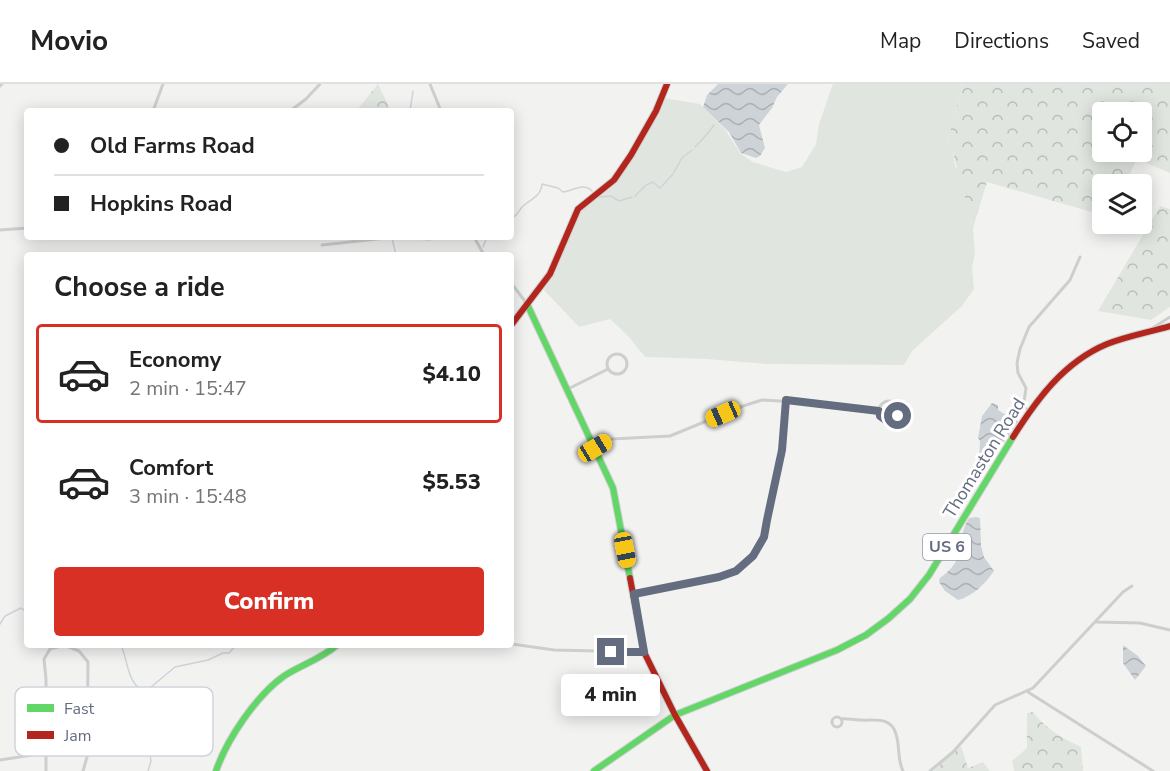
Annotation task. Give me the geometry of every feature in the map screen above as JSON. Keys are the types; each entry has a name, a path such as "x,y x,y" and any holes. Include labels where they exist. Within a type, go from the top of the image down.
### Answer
{"street":[{"path":"154,108 163,84"},
{"path":"294,108 320,84"},
{"path":"430,84 440,108"},
{"path":"514,321 550,274 578,209 617,175 643,135 667,84"},
{"path":"0,230 24,228"},
{"path":"322,245 372,240"},
{"path":"1030,411 1025,408 1026,388 1018,373 1017,363 1020,349 1029,327 1070,280 1080,257"},
{"path":"514,287 535,318 566,390 613,488 644,652 675,716 707,771"},
{"path":"1147,332 1170,317"},
{"name":"Thomaston Road","path":"594,771 675,716 717,696 837,650 866,635 889,618 910,599 929,574 1030,411 1050,385 1076,361 1107,344 1170,326"},
{"path":"620,355 626,361 626,368 622,373 615,374 608,369 608,362 613,356 620,355"},
{"path":"566,390 608,369"},
{"path":"595,448 612,439 670,436 753,402 786,400 879,411"},
{"path":"634,594 719,577 736,571 753,556 764,537 782,450 786,400"},
{"path":"890,402 897,406 898,412 896,418 887,421 880,416 879,411 882,404 890,402"},
{"path":"930,771 953,752 995,705 1004,699 1028,692 1122,592 1132,586"},
{"path":"1096,622 1140,623 1170,630"},
{"path":"514,644 554,650 644,652"},
{"path":"46,687 44,658 52,648"},
{"path":"72,648 83,654 88,662 88,687"},
{"path":"216,771 220,756 251,710 266,693 283,677 326,655 334,648"},
{"path":"1028,692 1153,771"},
{"path":"841,719 879,720 892,726 896,732 898,758 903,771"},
{"path":"0,760 26,756"},
{"path":"45,756 46,771"},
{"path":"83,771 87,756"}],"green space":[{"path":"378,84 390,108 358,108"},
{"path":"833,84 963,84 948,140 955,166 963,179 964,193 973,228 974,289 962,306 912,351 904,365 766,364 645,357 610,319 579,327 544,290 559,263 580,211 612,187 625,170 657,115 664,98 700,104 724,128 741,154 753,162 786,172 802,167 816,144 819,124"},
{"path":"963,84 1170,84 1170,173 1144,162 1152,162 1152,102 1092,102 1092,162 1136,162 1130,174 1092,174 1092,212 987,182 973,228 948,140"},
{"path":"1160,206 1170,209 1170,307 1151,320 1098,311 1143,234 1152,234 1152,220"},
{"path":"1033,712 1055,732 1081,747 1083,771 1014,771 1012,761 1027,748 1027,713"},
{"path":"961,746 968,768 983,762 990,771 933,771"}],"water":[{"path":"718,84 788,84 759,125 765,148 760,156 756,158 741,153 729,132 703,107 707,95"},
{"path":"992,403 998,405 998,410 1006,415 1014,412 1018,422 974,484 979,463 980,441 978,438 982,416"},
{"path":"969,518 980,518 981,546 984,557 994,571 978,589 958,600 945,591 939,582 940,578 955,563"},
{"path":"1123,645 1138,656 1146,666 1135,680 1123,663"}],"waterway":[{"path":"410,108 413,91"},
{"path":"695,147 714,125"},
{"path":"635,196 646,185 653,182 660,188 673,174 682,158 692,150"},
{"path":"514,217 537,195 542,184 558,188 563,192 582,187 592,191"},
{"path":"598,195 600,197 611,196 619,201 632,197"},
{"path":"392,240 395,252"},
{"path":"483,247 486,240"},
{"path":"0,624 5,616 21,608 24,610"},
{"path":"122,648 129,672 138,687"},
{"path":"151,687 175,667 208,660 223,653 229,653 233,648"},
{"path":"148,771 150,756"}],"traffic: fast":[{"path":"527,304 613,488 630,578"},
{"path":"594,771 675,715 837,650 866,635 889,618 910,599 929,575 1013,437"},
{"path":"216,771 235,732 263,695 284,676 333,648"}],"traffic: jam":[{"path":"514,321 550,274 578,209 614,180 631,155 656,111 667,84"},
{"path":"1013,437 1053,383 1078,361 1107,344 1170,326"},
{"path":"630,578 644,652 675,715 707,771"}],"route":[{"path":"611,652 644,652 637,622 634,594 719,577 736,571 753,556 764,537 782,450 786,400 879,411 880,416 887,421 898,416"}]}
